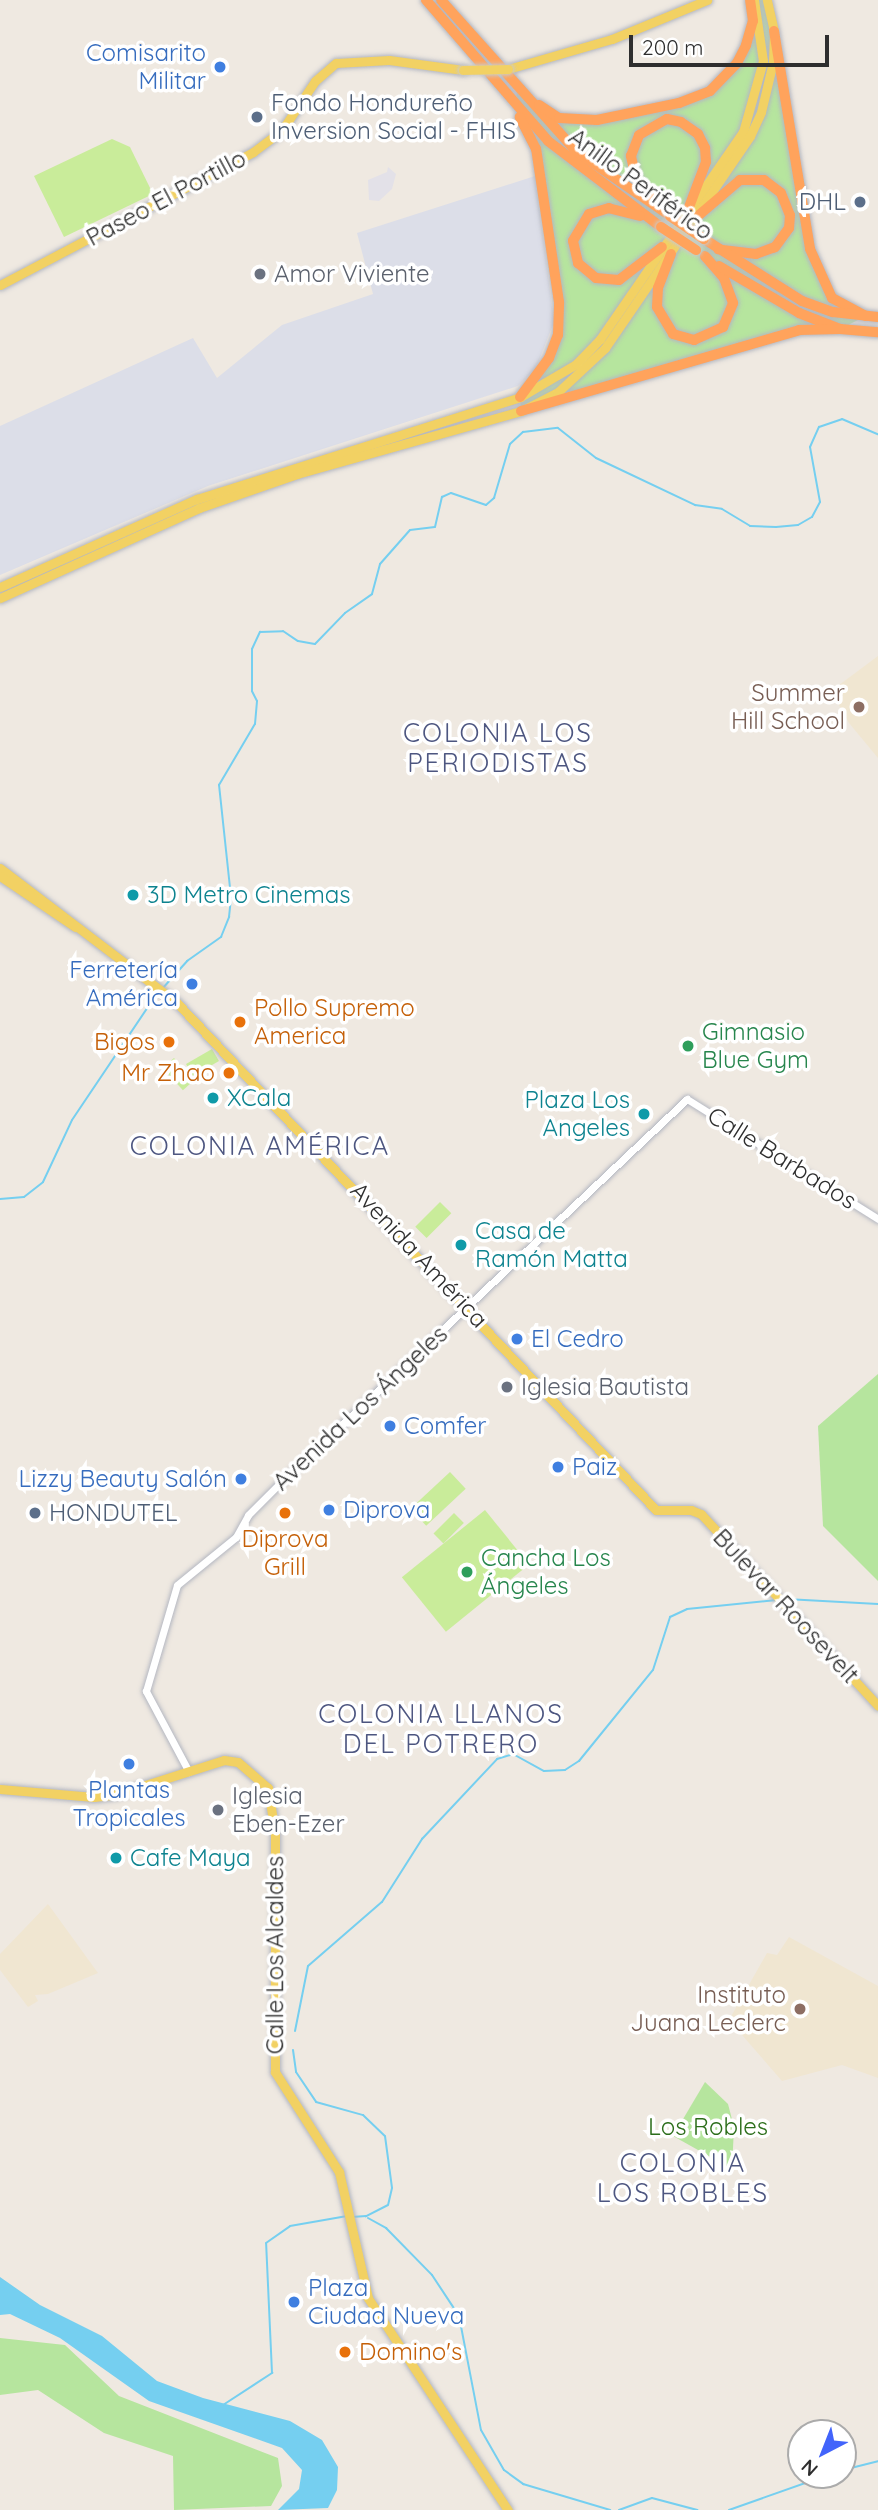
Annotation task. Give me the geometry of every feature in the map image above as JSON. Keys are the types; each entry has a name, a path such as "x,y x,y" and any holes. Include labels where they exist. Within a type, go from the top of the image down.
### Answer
{"highway":[{"name":"Anillo Periférico","path":"426,0 516,108 579,168 765,297 840,330 878,332"},
{"name":"Anillo Periférico","path":"441,0 517,89 577,152 718,249 802,301 833,312 872,317"},
{"path":"517,89 549,113 579,121 695,98 724,79 737,63 753,21 752,0"},
{"path":"774,32 810,249 832,298 872,317"},
{"path":"516,108 536,149 559,302 558,335 550,358 520,397"},
{"path":"666,213 636,178 631,156 639,135 667,119 681,122 698,134 705,148 704,172 689,208"},
{"path":"699,215 740,180 764,180 781,193 790,215 789,228 775,247 756,254 718,249"},
{"path":"658,224 621,209 598,209 580,222 574,252 586,273 619,281 662,247"},
{"path":"671,254 658,288 659,317 673,334 694,340 723,327 733,303 724,278 700,253"},
{"path":"521,411 799,330 840,330"}],"main road":[{"name":"Paseo El Portillo","path":"0,285 253,152 282,130 315,81 337,63 389,60 463,70 508,69 612,39 707,0"},
{"path":"0,587 197,499 520,397 576,364 600,339 732,150 752,110 763,61 752,0"},
{"path":"0,598 199,508 259,486 521,411 558,392 605,348 699,215 761,112 774,32 767,0"},
{"name":"Avenida América","path":"0,868 3,879 77,927 177,1003 468,1306 656,1510 691,1510"},
{"name":"Bulevar Roosevelt","path":"691,1510 701,1514 878,1706"},
{"name":"Calle Los Alcaldes","path":"0,1788 94,1797 117,1794 224,1760 238,1762 268,1788 275,1834 275,2073 330,2153 348,2209 368,2298 508,2510"}],"street":[{"name":"Avenida Los Ángeles","path":"189,1772 146,1691 177,1585 236,1537 248,1515 274,1489 687,1098"},
{"name":"Calle Barbados","path":"687,1098 878,1219"}],"shaded area":[{"path":"388,167 396,174 392,189 379,201 369,200 368,180 387,172"},
{"path":"535,176 554,322 536,368 518,386 208,486 0,575 0,426 193,338 217,378 282,325 373,294 357,233"},
{"name":"Summer Hill School","path":"878,656 878,758 849,723 831,691"},
{"path":"48,1904 98,1973 48,1994 35,1995 38,2001 28,2007 0,1970 0,1954"},
{"name":"Instituto Juana Leclerc","path":"789,1937 878,1986 878,2078 842,2065 782,2081 729,2020 767,1953 777,1955"}],"green space":[{"path":"751,0 767,0 810,249 832,298 866,316 840,329 818,328 521,411 520,397 558,335 536,150 516,109 517,88 549,113 579,121 710,91 746,45"},
{"path":"112,139 130,147 153,194 64,237 34,176"},
{"path":"212,1049 219,1061 193,1076 186,1064"},
{"path":"174,1058 194,1080 183,1090 163,1068"},
{"path":"440,1202 451,1213 427,1238 415,1227"},
{"path":"878,1374 878,1581 823,1526 818,1426"},
{"path":"450,1472 466,1489 426,1526 411,1509"},
{"name":"Cancha Los Ángeles","path":"485,1510 529,1564 446,1632 402,1577"},
{"path":"454,1513 464,1523 443,1543 433,1534"},
{"name":"Los Robles","path":"705,2082 728,2104 734,2127 732,2169 673,2136"},
{"path":"0,2338 65,2345 119,2396 278,2458 282,2486 271,2506 174,2510 173,2456 104,2433 38,2390 0,2395"}],"water":[{"path":"0,2277 40,2305 102,2336 157,2381 203,2398 290,2421 322,2440 338,2467 337,2490 328,2508 278,2510 299,2489 302,2470 282,2448 149,2401 60,2338 10,2314 0,2315"}],"waterway":[{"path":"162,989 187,961 221,937 229,917 231,897 219,785 255,724 257,701 252,691 252,649 260,632 283,631 298,641 315,644 345,613 372,594 380,564 410,530 435,527 442,497 451,493 486,505 494,498 510,444 523,432 558,428 596,458 695,505 722,509 750,526 776,527 798,525 812,517 820,502 810,447 819,427 842,419 878,434"},
{"path":"0,1199 24,1197 43,1182 72,1120 158,992"},
{"path":"786,1599 878,1604"},
{"path":"295,2031 308,1966 382,1902 422,1839 497,1759 513,1754 544,1771 565,1770 579,1761 653,1670 670,1617 687,1609 777,1600"},
{"path":"293,2050 296,2072 316,2102 363,2115 385,2136 392,2188 388,2205 366,2216 352,2217"},
{"path":"223,2405 272,2373 266,2243 290,2226 347,2216"},
{"path":"368,2218 386,2228 432,2275 459,2316 481,2430 504,2470 523,2484 610,2510"},
{"path":"857,2466 878,2461"},
{"path":"729,2510 788,2489"},
{"path":"619,2510 652,2498 697,2510"}],"place":[{"name":"Comisarito Militar","path":"220,67"},
{"name":"Fondo Hondureño Inversion Social - FHIS","path":"257,117"},
{"name":"DHL","path":"860,202"},
{"name":"Amor Viviente","path":"260,274"},
{"name":"Summer Hill School","path":"859,707"},
{"name":"3D Metro Cinemas","path":"133,895"},
{"name":"Ferretería América","path":"192,984"},
{"name":"Pollo Supremo America","path":"240,1022"},
{"name":"Bigos","path":"169,1042"},
{"name":"Gimnasio Blue Gym","path":"688,1046"},
{"name":"Mr Zhao","path":"229,1073"},
{"name":"XCala","path":"213,1098"},
{"name":"Plaza Los Angeles","path":"644,1114"},
{"name":"Casa de Ramón Matta","path":"461,1245"},
{"name":"El Cedro","path":"517,1339"},
{"name":"Iglesia Bautista","path":"507,1387"},
{"name":"Comfer","path":"390,1426"},
{"name":"Paiz","path":"558,1467"},
{"name":"Lizzy Beauty Salón","path":"241,1479"},
{"name":"Diprova","path":"329,1510"},
{"name":"HONDUTEL","path":"35,1513"},
{"name":"Diprova Grill","path":"285,1513"},
{"name":"Cancha Los Ángeles","path":"467,1572"},
{"name":"Plantas Tropicales","path":"129,1764"},
{"name":"Iglesia Eben-Ezer","path":"218,1810"},
{"name":"Cafe Maya","path":"116,1858"},
{"name":"Instituto Juana Leclerc","path":"800,2009"},
{"name":"Plaza Ciudad Nueva","path":"294,2302"},
{"name":"Domino's","path":"345,2352"}],"district":[{"name":"COLONIA LOS PERIODISTAS","path":"498,748"},
{"name":"COLONIA AMÉRICA","path":"260,1146"},
{"name":"COLONIA LLANOS DEL POTRERO","path":"441,1729"},
{"name":"COLONIA LOS ROBLES","path":"683,2178"}]}
